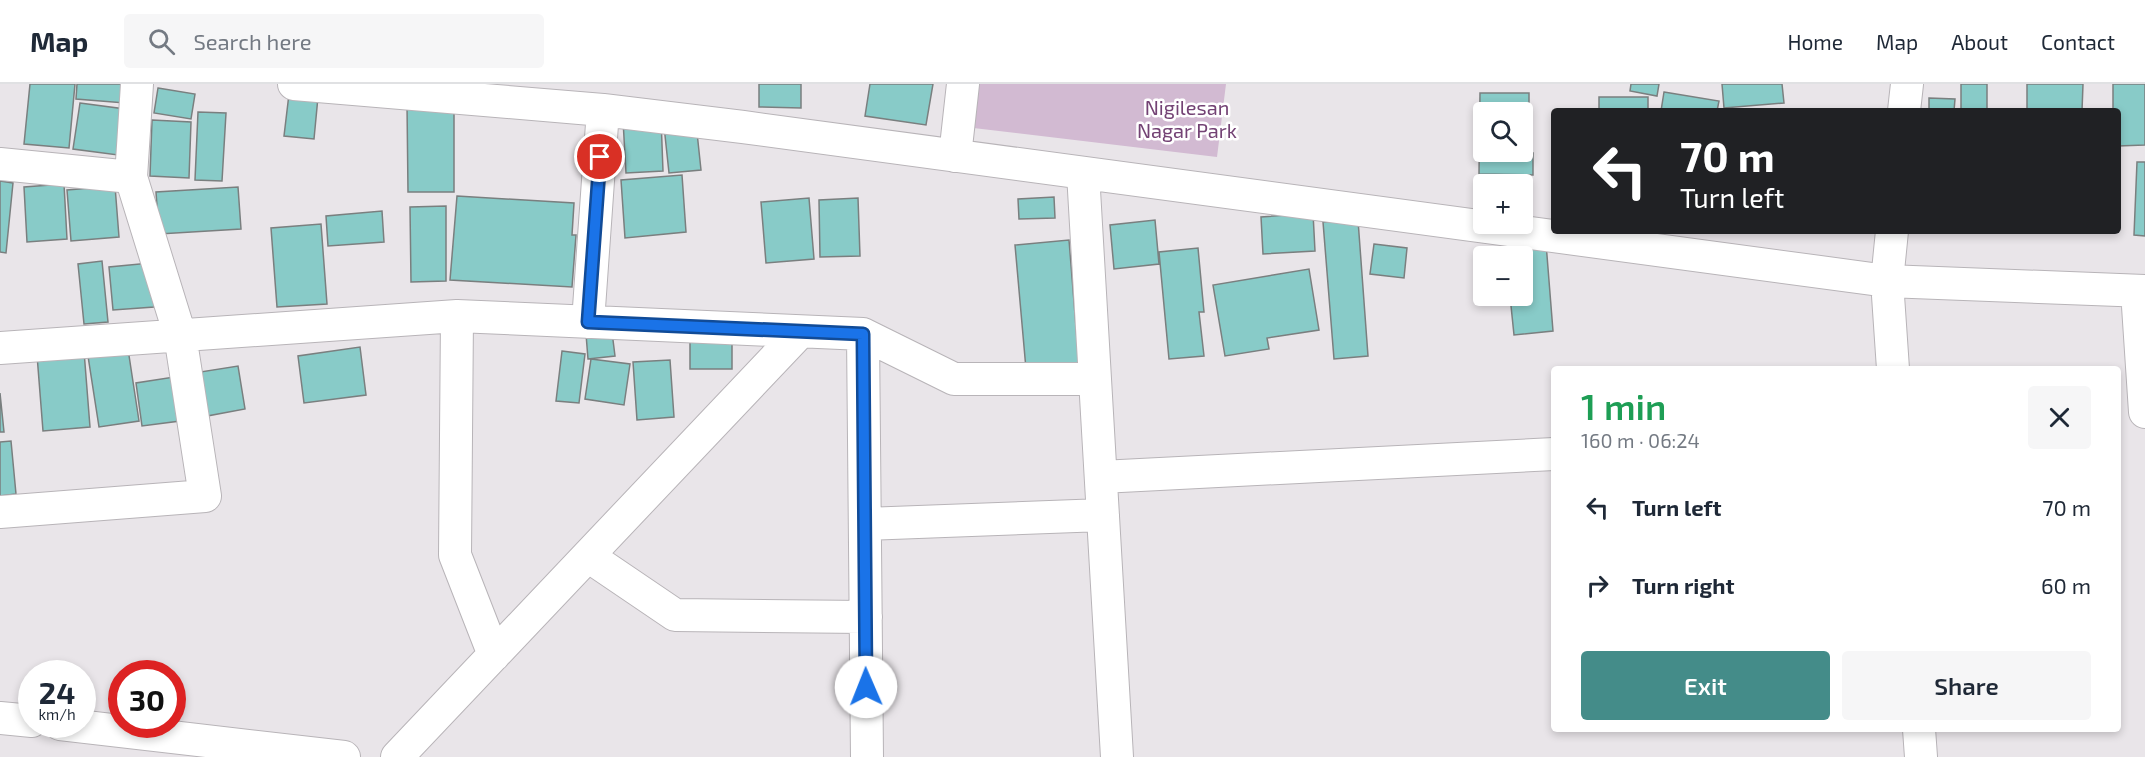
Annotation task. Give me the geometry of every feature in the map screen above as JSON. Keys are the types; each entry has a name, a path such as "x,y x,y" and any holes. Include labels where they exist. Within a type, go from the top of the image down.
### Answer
{"street":[{"path":"0,512 205,496 180,335 131,177 137,84"},
{"path":"294,84 363,87 603,110 1887,281 2141,291 2145,412"},
{"path":"955,156 963,84"},
{"path":"1904,108 1907,84"},
{"path":"588,322 603,110"},
{"path":"0,164 131,177"},
{"path":"1083,173 1117,757"},
{"path":"1892,234 1887,281 1893,366"},
{"path":"457,316 455,555 494,655"},
{"path":"0,348 457,316 863,334 954,379 1095,379"},
{"path":"397,757 800,332"},
{"path":"863,334 867,757"},
{"path":"1101,477 1551,454"},
{"path":"865,524 1103,515"},
{"path":"588,556 675,615 866,617"},
{"path":"0,718 18,720"},
{"path":"96,728 345,757"},
{"path":"1919,732 1921,757"}],"green space":[{"name":"Nigilesan Nagar Park","path":"970,84 1226,84 1217,157 965,127"}],"building":[{"path":"30,84 75,84 69,148 24,144"},
{"path":"77,84 126,84 125,103 76,99"},
{"path":"759,84 801,84 801,108 759,107"},
{"path":"870,84 933,84 926,125 865,116"},
{"path":"1631,84 1659,84 1657,96 1630,91"},
{"path":"1722,84 1782,84 1784,103 1724,108"},
{"path":"1961,84 1987,84 1987,108 1961,108"},
{"path":"2027,84 2083,84 2082,108 2027,108"},
{"path":"2113,84 2145,84 2145,145 2121,146 2121,108 2113,108"},
{"path":"158,88 195,94 191,119 154,113"},
{"path":"1664,92 1719,101 1718,108 1661,108"},
{"path":"1480,93 1529,93 1529,102 1480,102"},
{"path":"289,94 318,97 314,139 284,136"},
{"path":"1599,97 1648,97 1648,108 1599,108"},
{"path":"1929,98 1955,99 1954,108 1929,108"},
{"path":"80,103 125,109 118,155 73,149"},
{"path":"407,104 454,104 454,192 408,192"},
{"path":"198,112 226,113 222,181 195,180"},
{"path":"661,118 663,171 626,173 623,120"},
{"path":"152,120 191,122 189,178 150,176"},
{"path":"696,123 701,170 669,173 664,126"},
{"path":"1479,162 1533,162 1533,174 1479,174"},
{"path":"2137,162 2145,162 2145,236 2134,235"},
{"path":"682,175 686,232 625,238 621,180"},
{"path":"0,181 13,183 6,253 0,252"},
{"path":"64,184 67,239 27,242 24,187"},
{"path":"115,186 119,237 71,241 67,190"},
{"path":"238,187 241,229 159,234 156,192"},
{"path":"457,196 574,203 572,235 576,235 572,287 450,280"},
{"path":"1054,197 1055,218 1019,219 1018,199"},
{"path":"809,198 814,259 766,263 761,202"},
{"path":"858,198 860,256 820,257 819,200"},
{"path":"446,206 446,281 411,282 410,207"},
{"path":"382,211 384,242 328,246 326,216"},
{"path":"1313,213 1315,251 1263,254 1261,217"},
{"path":"1155,220 1159,264 1114,269 1110,225"},
{"path":"1358,220 1368,356 1334,359 1323,222"},
{"path":"321,224 327,304 277,307 271,228"},
{"path":"1069,240 1079,364 1026,369 1015,245"},
{"path":"1546,243 1553,331 1514,335 1511,306 1533,306 1533,246 1506,246"},
{"path":"1374,244 1407,248 1404,278 1370,274"},
{"path":"1198,248 1204,312 1199,312 1204,356 1169,359 1159,252"},
{"path":"102,261 108,322 84,324 78,264"},
{"path":"150,263 154,307 113,310 109,267"},
{"path":"1309,269 1319,330 1267,338 1269,349 1225,356 1213,285"},
{"path":"612,332 615,356 588,359 586,334"},
{"path":"690,335 732,336 732,369 690,369"},
{"path":"360,347 366,395 304,403 298,356"},
{"path":"128,349 139,421 99,427 88,356"},
{"path":"84,351 90,427 43,431 37,355"},
{"path":"562,351 585,354 579,403 556,401"},
{"path":"591,359 630,364 624,405 585,399"},
{"path":"670,360 674,417 637,420 633,362"},
{"path":"238,366 245,409 207,416 200,372"},
{"path":"174,377 180,421 142,426 136,383"},
{"path":"0,393 4,432 0,432"},
{"path":"11,441 16,494 0,496 0,442"}],"route":[{"path":"600,157 588,322 863,334 866,687"}]}
